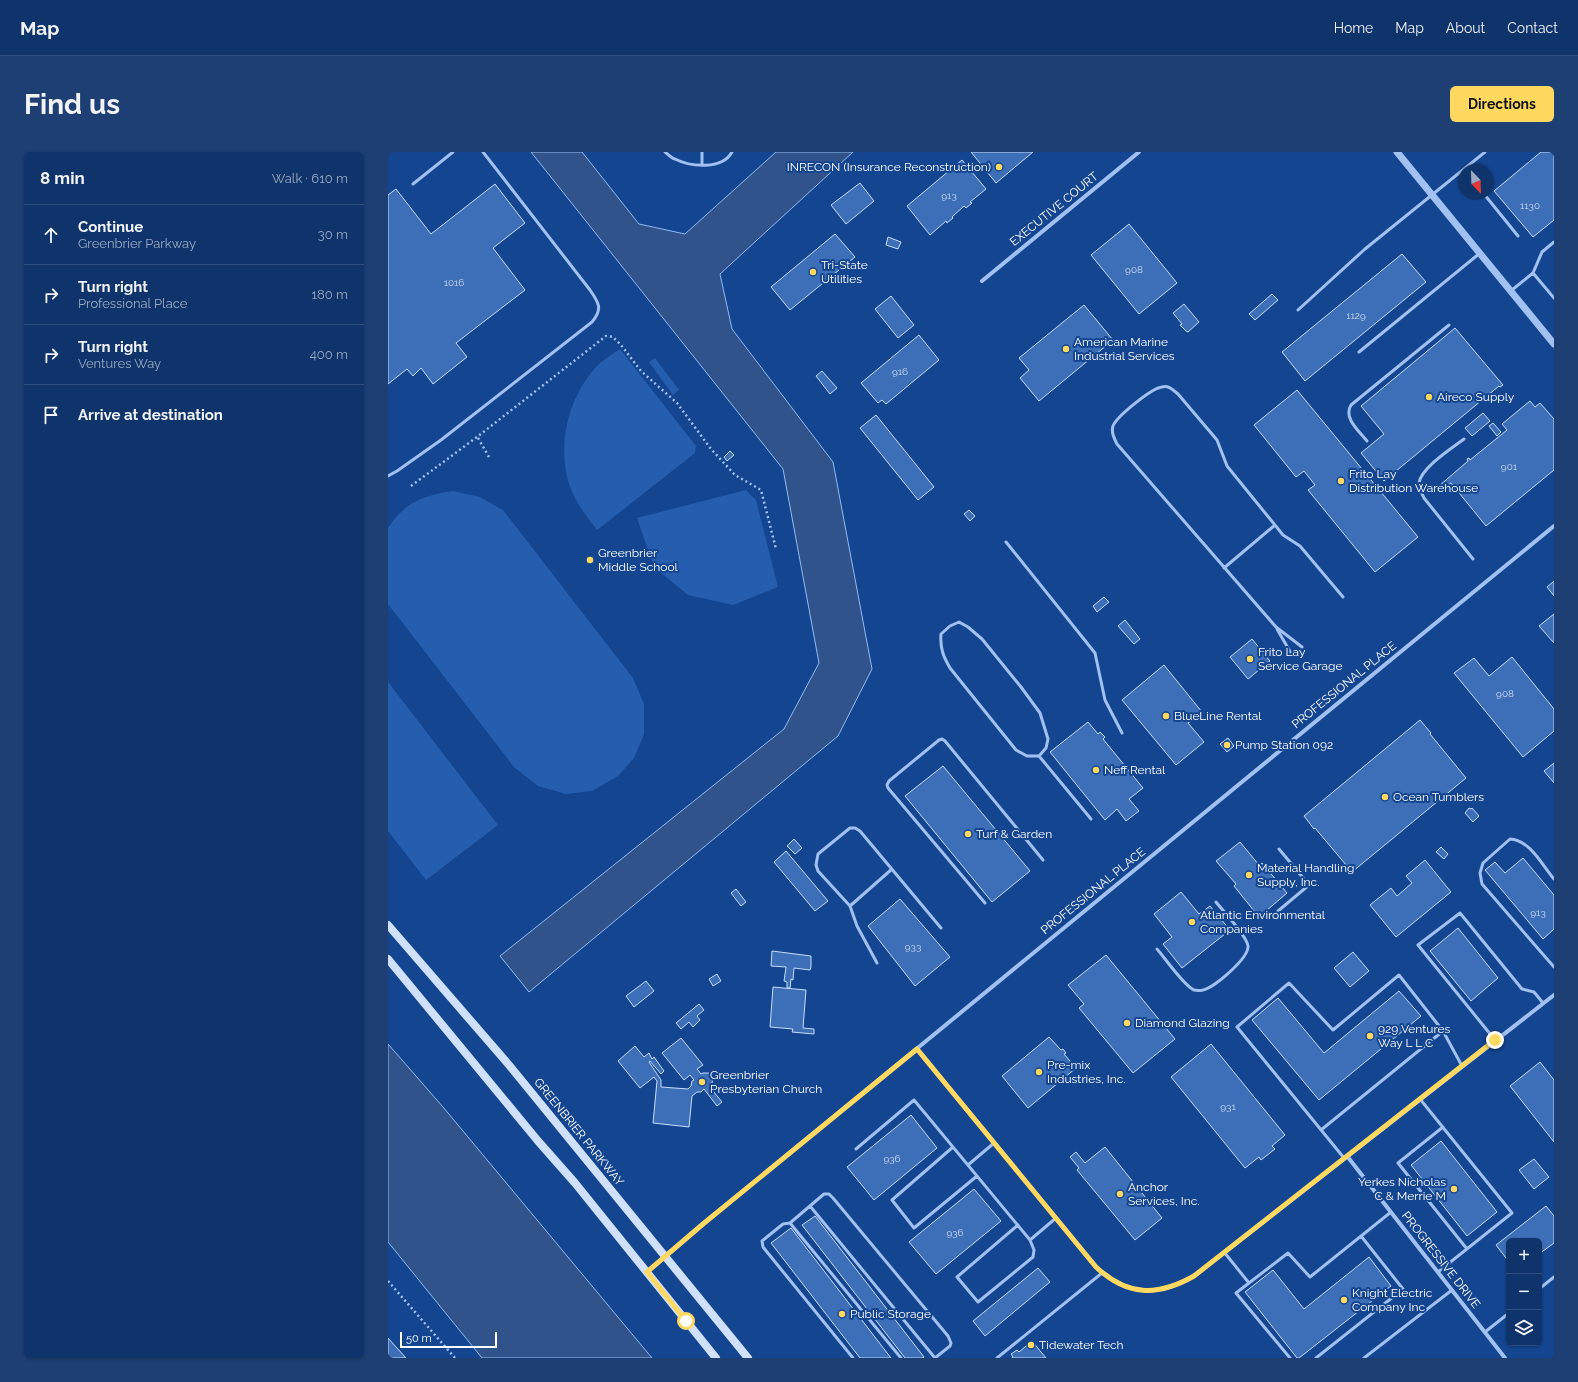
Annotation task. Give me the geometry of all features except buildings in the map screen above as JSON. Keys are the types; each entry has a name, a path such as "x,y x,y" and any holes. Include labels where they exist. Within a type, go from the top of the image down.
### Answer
{"main road":[{"name":"GREENBRIER PARKWAY","path":"388,925 509,1065 748,1358"},
{"path":"388,959 534,1136 575,1183 716,1358"}],"street":[{"name":"EXECUTIVE COURT","path":"982,281 1139,152"},
{"path":"1397,152 1554,344"},
{"name":"PROFESSIONAL PLACE","path":"647,1272 703,1224 1554,526"},
{"path":"917,1049 1102,1273 1120,1285 1150,1291 1163,1290 1179,1285 1194,1276 1554,995"},
{"name":"PROGRESSIVE DRIVE","path":"1345,1157 1391,1212 1505,1358"}],"lane":[{"path":"413,184 453,152"},
{"path":"388,476 441,440 598,316 599,308 597,300 590,290 483,152"},
{"path":"665,152 675,160 694,165 715,164 722,162 730,156 732,152"},
{"path":"702,152 702,165"},
{"path":"1471,164 1485,152"},
{"path":"1298,310 1365,249 1458,175"},
{"path":"1489,200 1518,236"},
{"path":"1511,291 1533,273 1542,252 1554,242"},
{"path":"1359,352 1480,253"},
{"path":"1533,273 1554,298"},
{"path":"1367,441 1351,422 1348,415 1351,405 1449,325"},
{"path":"1302,647 1276,627 1117,444 1112,434 1113,426 1120,417 1154,389 1163,386 1172,388 1217,440 1227,466 1274,525 1283,535 1300,546 1343,597"},
{"path":"1464,439 1424,471 1419,484 1424,498 1473,559"},
{"path":"1224,568 1274,525"},
{"path":"1006,542 1095,653 1105,700 1122,733"},
{"path":"959,622 982,638 1040,713 1048,739 1046,748 1039,756 1027,756 1016,750 950,668 943,657 940,647 941,634 950,626 959,622"},
{"path":"1276,627 1292,655"},
{"path":"985,903 888,788 887,784 889,781 939,740 942,739 945,741 1043,860"},
{"path":"1039,756 1091,819"},
{"path":"877,963 856,926 850,906 818,871 816,865 818,854 850,828 855,828 860,831 941,928"},
{"path":"1553,965 1493,898 1482,884 1480,873 1483,863 1510,839 1518,839 1527,846 1554,879"},
{"path":"1278,911 1309,885 1279,849"},
{"path":"850,906 892,869"},
{"path":"1157,949 1187,986 1195,990 1203,990 1212,986 1239,964 1248,947 1245,938 1216,902"},
{"path":"1495,1040 1418,945 1460,913 1522,989 1534,992 1543,1003"},
{"path":"1345,1157 1321,1130 1237,1027 1289,983 1333,1030 1399,975 1443,1031 1462,1066"},
{"path":"1321,1130 1443,1031"},
{"path":"1420,1099 1512,1213 1438,1272"},
{"path":"856,1149 914,1100 1018,1225 1030,1240 1034,1250 1033,1257 978,1302 957,1277 1018,1225"},
{"path":"1443,1127 1398,1163 1466,1249"},
{"path":"968,1165 994,1143"},
{"path":"953,1147 892,1200 914,1228 977,1176"},
{"path":"810,1206 935,1358 950,1346 951,1343 948,1336 834,1198 829,1194 824,1194 790,1223 783,1224 762,1241 763,1247 853,1358"},
{"path":"1290,1358 1236,1293 1288,1253 1310,1277 1391,1212"},
{"path":"1030,1240 1056,1218"},
{"path":"790,1223 901,1358"},
{"path":"1316,1358 1404,1289 1361,1236"},
{"path":"1224,1252 1249,1283"},
{"path":"997,1358 1102,1273"},
{"path":"1542,1287 1554,1277"},
{"path":"1364,1358 1452,1290"},
{"path":"1485,1332 1506,1315"}],"path":[{"path":"411,486 606,336 613,337 641,370 677,403 711,450 735,475 761,490 776,549"},
{"path":"478,438 489,457"},
{"path":"388,1281 455,1358"}],"shaded area":[{"path":"531,152 582,152 639,224 685,234 776,152 853,152 720,274 732,329 833,462 872,669 838,736 529,992 500,956 784,729 819,663 783,469"},
{"path":"620,349 696,446 695,453 597,530 573,494 567,478 564,443 572,407 579,391 600,363"},
{"path":"655,358 679,390 673,395 649,362"},
{"path":"746,490 756,500 778,587 733,605 688,595 654,567 637,518"},
{"path":"453,491 480,497 503,510 633,678 644,704 644,734 634,758 618,776 592,791 566,794 538,786 514,767 388,604 388,528 402,512 416,501 433,495"},
{"path":"388,682 498,825 426,880 388,831"},
{"path":"388,1044 443,1107 652,1358 482,1358 388,1242"}],"place":[{"name":"INRECON (Insurance Reconstruction)","path":"999,167"},
{"name":"Tri-State Utilities","path":"813,272"},
{"name":"American Marine Industrial Services","path":"1066,349"},
{"name":"Aireco Supply","path":"1429,397"},
{"name":"Frito Lay Distribution Warehouse","path":"1341,481"},
{"name":"Greenbrier Middle School","path":"590,560"},
{"name":"Frito Lay Service Garage","path":"1250,659"},
{"name":"BlueLine Rental","path":"1166,716"},
{"name":"Pump Station 092","path":"1227,745"},
{"name":"Neff Rental","path":"1096,770"},
{"name":"Ocean Tumblers","path":"1385,797"},
{"name":"Turf & Garden","path":"968,834"},
{"name":"Material Handling Supply, Inc.","path":"1249,875"},
{"name":"Atlantic Environmental Companies","path":"1192,922"},
{"name":"Diamond Glazing","path":"1127,1023"},
{"name":"929 Ventures Way L L C","path":"1370,1036"},
{"name":"Pre-mix Industries, Inc.","path":"1039,1072"},
{"name":"Greenbrier Presbyterian Church","path":"702,1082"},
{"name":"Yerkes Nicholas C & Merrie M","path":"1454,1189"},
{"name":"Anchor Services, Inc.","path":"1120,1194"},
{"name":"Knight Electric Company Inc","path":"1344,1300"},
{"name":"Public Storage","path":"842,1314"},
{"name":"Tidewater Tech","path":"1031,1345"}],"route":[{"path":"686,1321 647,1272 703,1224 917,1049 1096,1267 1108,1278 1120,1285 1150,1291 1163,1290 1179,1285 1194,1276 1495,1040"}]}
